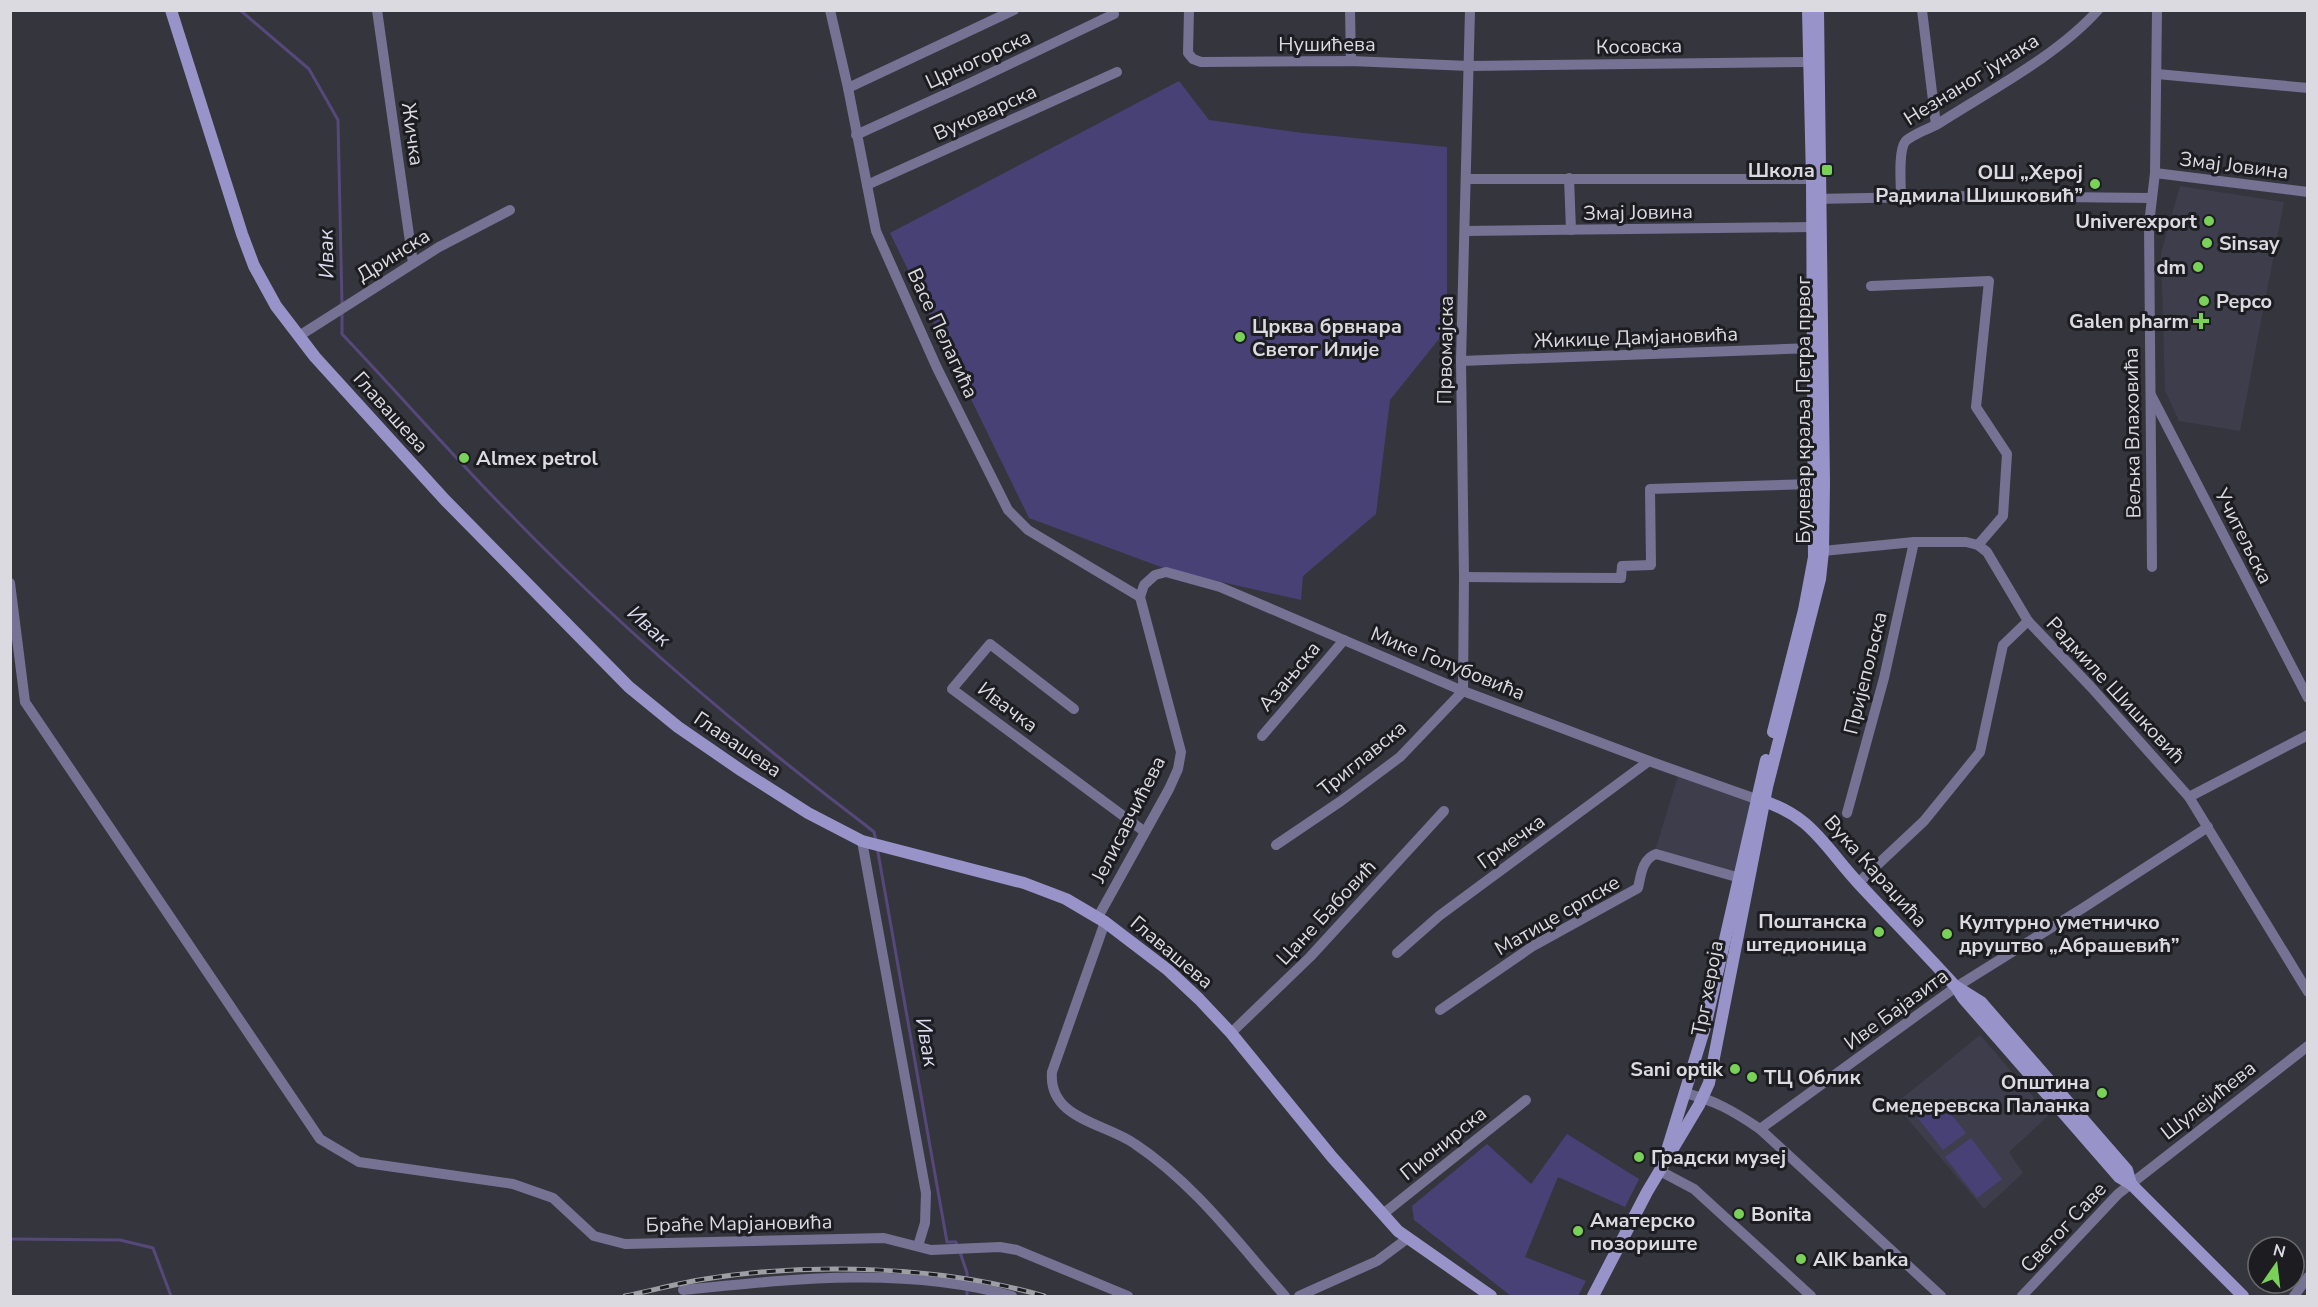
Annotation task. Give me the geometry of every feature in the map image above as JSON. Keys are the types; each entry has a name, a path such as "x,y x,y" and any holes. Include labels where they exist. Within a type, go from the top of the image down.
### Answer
{"main road":[{"name":"Главашева","path":"171,10 248,250 266,289 299,336 359,407 445,500 629,687 678,727 742,771 808,813 866,842 1024,883 1066,900 1102,919 1180,981 1231,1033 1332,1157 1408,1239 1483,1294"},
{"name":"Булевар краља Петра првог","path":"1760,800 1814,557 1812,227 1817,199 1812,179 1808,10"},
{"name":"Булевар краља Петра првог","path":"1760,800 1817,595 1823,551 1817,199 1818,10"},
{"name":"Трг хероја","path":"1660,1171 1706,1027 1744,879 1760,800"},
{"name":"Вука Караџића","path":"1760,800 1786,810 1804,821 1827,844 1858,883 1956,987 1963,998 2119,1177 2131,1184 2243,1296"},
{"name":"Трг хероја","path":"1593,1296 1660,1171 1703,1097 1713,1065 1737,936 1744,879"}],"street":[{"name":"Жичка","path":"377,10 413,263"},
{"name":"Васе Пелагића","path":"830,10 876,231 937,368 1008,510 1028,530 1140,597"},
{"path":"848,88 1014,10"},
{"name":"Нушићева","path":"1189,10 1188,53 1193,59 1201,62 1351,61 1469,66"},
{"path":"1350,10 1351,61"},
{"name":"Првомајска","path":"1463,691 1461,361 1470,10"},
{"path":"1922,10 1936,125"},
{"name":"Незнаног јунака","path":"1901,197 1902,150 1906,141 1936,125 2023,70 2080,30 2098,10"},
{"name":"Вељка Влаховића","path":"2152,567 2149,224 2155,173 2157,10"},
{"name":"Црногорска","path":"856,135 1114,14"},
{"name":"Косовска","path":"1469,66 1809,62"},
{"name":"Вуковарска","path":"867,185 1117,72"},
{"path":"2157,74 2307,88"},
{"name":"Змај Јовина","path":"2155,173 2307,192"},
{"path":"1569,178 1571,231"},
{"name":"Змај Јовина","path":"1467,179 1812,179"},
{"path":"1817,199 2152,198"},
{"name":"Дринска","path":"299,336 439,247 510,210"},
{"name":"Змај Јовина","path":"1465,231 1812,227"},
{"path":"1823,551 1914,542 1966,542 1978,545 2003,516 2007,454 1976,407 1989,281 1871,286"},
{"name":"Жикице Дамјановића","path":"1461,361 1812,348"},
{"name":"Учитељска","path":"2150,391 2307,698"},
{"path":"1464,577 1621,578 1622,566 1650,565 1650,489 1813,484"},
{"name":"Пријепољска","path":"1847,813 1884,678 1914,542"},
{"name":"Радмиле Шишковић","path":"1978,545 1987,552 2028,621 2091,687 2189,797 2307,992"},
{"name":"Мике Голубовића","path":"1140,597 1144,585 1155,575 1166,572 1220,587 1463,691 1760,800"},
{"name":"Браће Марјановића","path":"10,583 25,702 320,1139 359,1162 513,1184 553,1198 594,1236 625,1244 884,1238 932,1250 978,1247 1017,1250 1128,1296"},
{"name":"Јелисавчићева","path":"1140,597 1181,752 1178,769 1169,789 1144,832 1102,919 1052,1072 1053,1090 1057,1100 1072,1113 1122,1136 1167,1168 1204,1204 1285,1296"},
{"path":"1858,883 1924,821 1980,753 2003,645 2028,621"},
{"name":"Азањска","path":"1262,736 1344,640"},
{"name":"Ивачка","path":"1074,709 990,644 952,689 1144,832"},
{"name":"Триглавска","path":"1276,845 1400,757 1463,691"},
{"path":"2189,797 2307,735"},
{"name":"Грмечка","path":"1397,953 1439,916 1649,761"},
{"name":"Цане Бабовић","path":"1231,1033 1331,936 1444,810"},
{"name":"Иве Бајазита","path":"1760,1129 1956,987 2208,827"},
{"path":"866,842 926,1193 924,1223 918,1246"},
{"name":"Матице српске","path":"1440,1010 1533,946 1638,888 1644,865 1651,856 1656,854 1744,879"},
{"name":"Шулејићева","path":"2131,1184 2307,1046"},
{"path":"1684,1093 1703,1097 1729,1108 1760,1129 1941,1296"},
{"name":"Пионирска","path":"1383,1214 1526,1100"},
{"path":"1660,1171 1694,1189 1811,1296"},
{"name":"Светог Саве","path":"2022,1296 2118,1194 2131,1184"},
{"path":"1299,1296 1377,1261 1408,1239"},
{"path":"2294,1296 2307,1277"},
{"path":"683,1290 803,1278 880,1278 945,1283 1012,1296"}],"shaded area":[{"path":"1179,81 1209,120 1303,133 1447,147 1447,329 1390,400 1376,514 1303,576 1301,600 1169,570 1029,518 890,233"},
{"path":"2180,186 2284,202 2240,431 2179,421 2165,390 2161,253"},
{"path":"1678,776 1750,802 1735,872 1655,851"},
{"path":"1980,1035 2049,1115 2009,1152 2023,1173 1984,1209 1895,1104"},
{"path":"1939,1099 1966,1133 1943,1150 1917,1117"},
{"path":"1567,1134 1639,1179 1625,1207 1558,1177 1525,1257 1586,1281 1578,1296 1511,1296 1414,1220 1412,1206 1487,1144 1531,1184"},
{"path":"1971,1138 2002,1179 1977,1198 1945,1157"}],"waterway":[{"name":"Ивак","path":"240,10 309,69 338,120 342,305"},
{"name":"Ивак","path":"342,312 342,334 550,555 636,636 725,714 874,832 876,841"},
{"name":"Ивак","path":"877,847 947,1242 956,1242 957,1246"},
{"path":"10,1239 120,1240 153,1248 171,1296"},
{"name":"Ивак","path":"960,1252 967,1273 967,1283"},
{"name":"Ивак","path":"967,1289 967,1296"}],"railway":[{"path":"625,1296 695,1281 746,1274 832,1269 876,1270 962,1278 1044,1296"}],"place":[{"name":"Школа","path":"1827,170"},
{"name":"ОШ „Херој Радмила Шишковић”","path":"2095,184"},
{"name":"Univerexport","path":"2209,221"},
{"name":"Sinsay","path":"2207,243"},
{"name":"dm","path":"2198,267"},
{"name":"Pepco","path":"2204,301"},
{"name":"Galen pharm","path":"2201,321"},
{"name":"Црква брвнара Светог Илије","path":"1240,337"},
{"name":"Almex petrol","path":"464,458"},
{"name":"Поштанска штедионица","path":"1879,932"},
{"name":"Културно уметничко друштво „Абрашевић”","path":"1947,934"},
{"name":"Sani optik","path":"1735,1069"},
{"name":"ТЦ Облик","path":"1752,1077"},
{"name":"Општина Смедеревска Паланка","path":"2102,1093"},
{"name":"Градски музеј","path":"1639,1157"},
{"name":"Bonita","path":"1739,1214"},
{"name":"Аматерско позориште","path":"1578,1231"},
{"name":"AIK banka","path":"1801,1259"}]}
